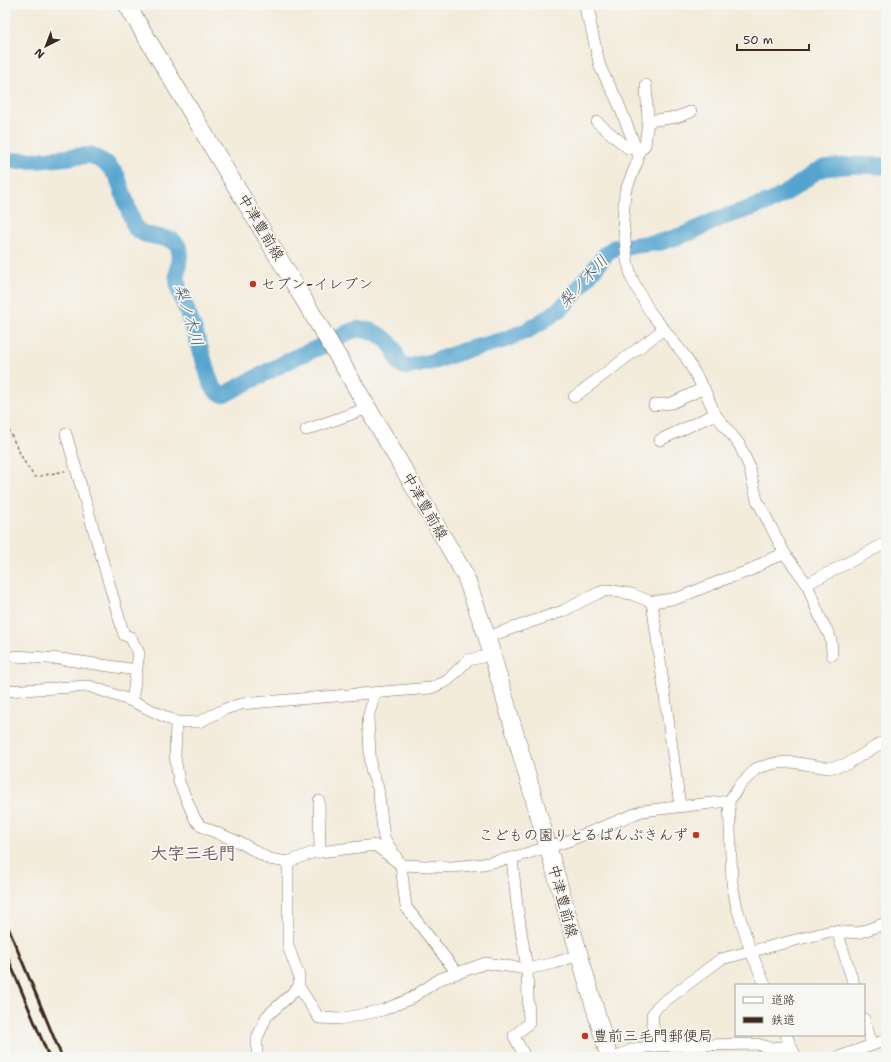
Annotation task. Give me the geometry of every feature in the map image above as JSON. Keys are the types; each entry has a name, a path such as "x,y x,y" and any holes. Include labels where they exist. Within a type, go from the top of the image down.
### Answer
{"main road":[{"name":"中津豊前線","path":"128,5 368,408 465,575 487,637 549,847 578,955 609,1057"}],"street":[{"path":"588,12 600,68 617,100 638,151 638,160 625,192 623,220 627,260 632,279 650,312 685,356 704,388 715,414 739,444 749,466 757,500 785,554 807,584 820,618 828,629 832,642 832,655"},
{"path":"638,151 644,145 648,121 646,85"},
{"path":"648,121 677,117 691,112"},
{"path":"597,122 628,148 638,151"},
{"path":"574,397 664,329"},
{"path":"654,405 672,403 704,388"},
{"path":"306,430 368,408"},
{"path":"660,440 715,414"},
{"path":"66,434 124,635 130,637 139,653 132,701"},
{"path":"807,584 886,543"},
{"path":"487,637 563,611 598,593 608,590 631,594 652,602 678,598 749,571 770,559 785,554"},
{"path":"652,602 680,806"},
{"path":"5,691 89,686 132,701 176,722 199,722 225,709 241,704 431,688 447,681 468,660 492,655"},
{"path":"15,656 61,659 137,670"},
{"path":"375,693 368,718 372,770 378,788 384,838 402,865 406,907 457,972"},
{"path":"176,722 175,756 179,782 194,819 201,826 244,844 269,860 288,862 312,853 375,845 402,865 452,867 483,864 512,858 549,847 642,811 729,801"},
{"path":"765,984 751,952 737,908 732,883 729,801 740,784 757,768 776,763 792,762 828,768 848,764 886,740"},
{"path":"320,801 320,852"},
{"path":"512,858 517,905 527,969 529,1023 514,1036 526,1057"},
{"path":"288,862 288,946 299,976 299,987 319,1018 340,1019 383,1010 410,999 440,979 486,963 527,969 555,963 578,955"},
{"path":"655,1046 652,1015 657,1007 721,959 831,931 858,933 886,923"},
{"path":"837,931 854,984"},
{"path":"257,1057 256,1038 267,1016 299,987"},
{"path":"865,1021 872,1044"},
{"path":"786,1036 796,1057"},
{"path":"839,1057 886,1040"},
{"path":"617,1057 631,1050 655,1046 757,1044 771,1048 790,1046"}],"path":[{"path":"5,424 13,438 19,455 35,477 76,469"}],"waterway":[{"name":"梨ノ木川","path":"5,161 41,160 91,155 107,164 117,176 135,228 144,234 172,240 178,246 180,251 177,276 179,290 195,332 211,384 217,392 222,394 227,393 296,357 322,346"},
{"name":"梨ノ木川","path":"340,337 348,332 359,329 376,333 390,344 395,351 399,362 403,366 407,367 435,361 463,351 504,340 528,330 552,315 568,302 605,255 614,248 661,242 689,233 718,219 772,201 791,190 815,172 824,168 855,165 886,166"}],"railway":[{"path":"5,920 62,1057"},
{"path":"5,951 49,1057"}],"place":[{"name":"セブン-イレブン","path":"253,284"},
{"name":"こどもの園りとるぱんぷきんず","path":"696,835"},
{"name":"豊前三毛門郵便局","path":"585,1036"}],"district":[{"name":"大字三毛門","path":"193,853"}]}
